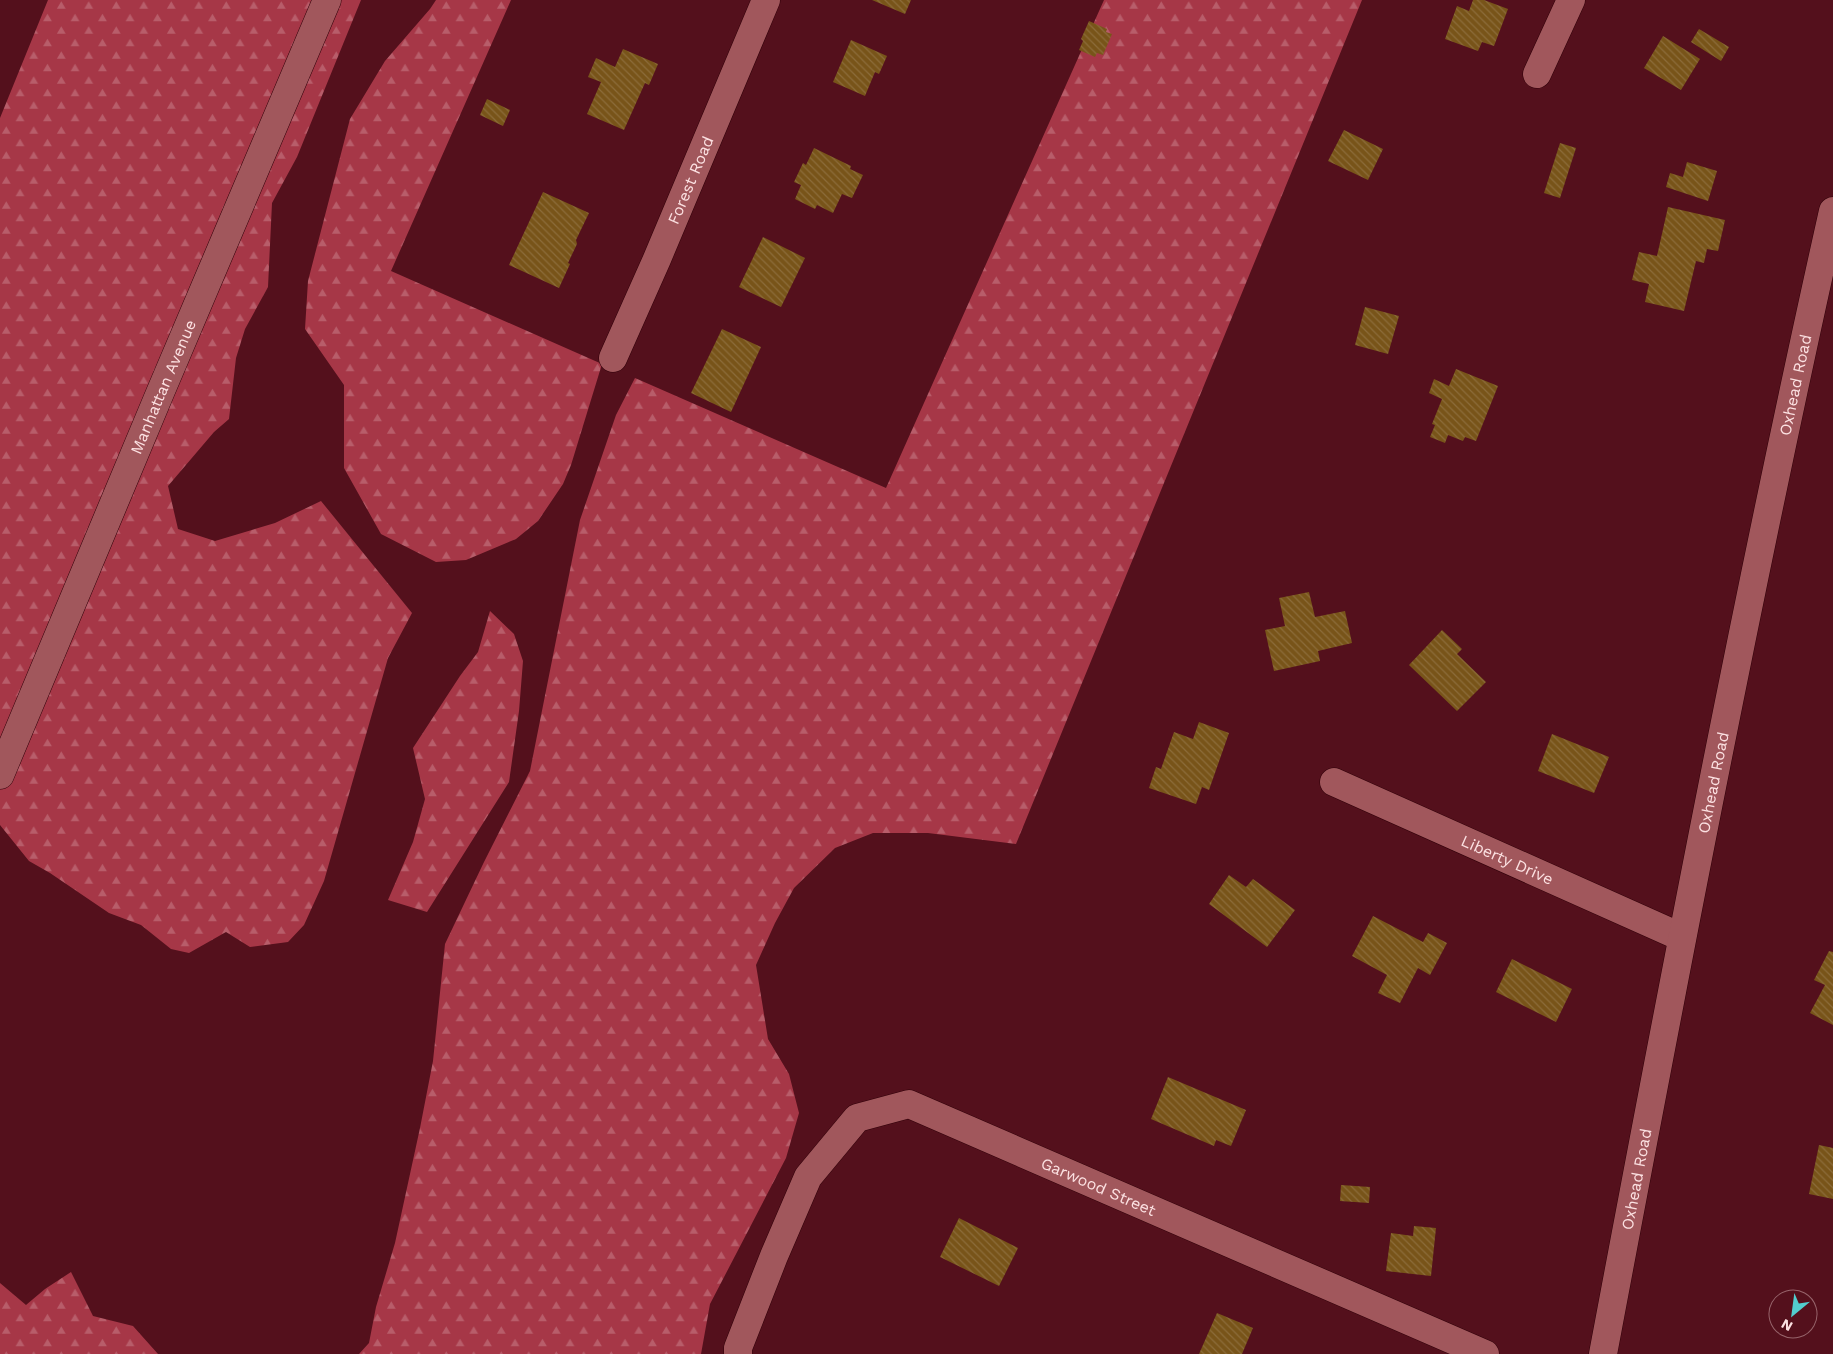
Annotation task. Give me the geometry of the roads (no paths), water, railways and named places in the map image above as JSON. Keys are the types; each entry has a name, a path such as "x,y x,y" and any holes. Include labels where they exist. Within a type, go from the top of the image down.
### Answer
{"street":[{"name":"Manhattan Avenue","path":"0,775 327,0"},
{"name":"Forest Road","path":"613,358 657,259 766,0"},
{"path":"1537,74 1571,0"},
{"name":"Oxhead Road","path":"1603,1354 1681,937 1805,336 1833,211"},
{"name":"Liberty Drive","path":"1334,782 1681,937"},
{"name":"Garwood Street","path":"738,1354 774,1256 808,1177 857,1118 909,1104 1485,1354"}]}
